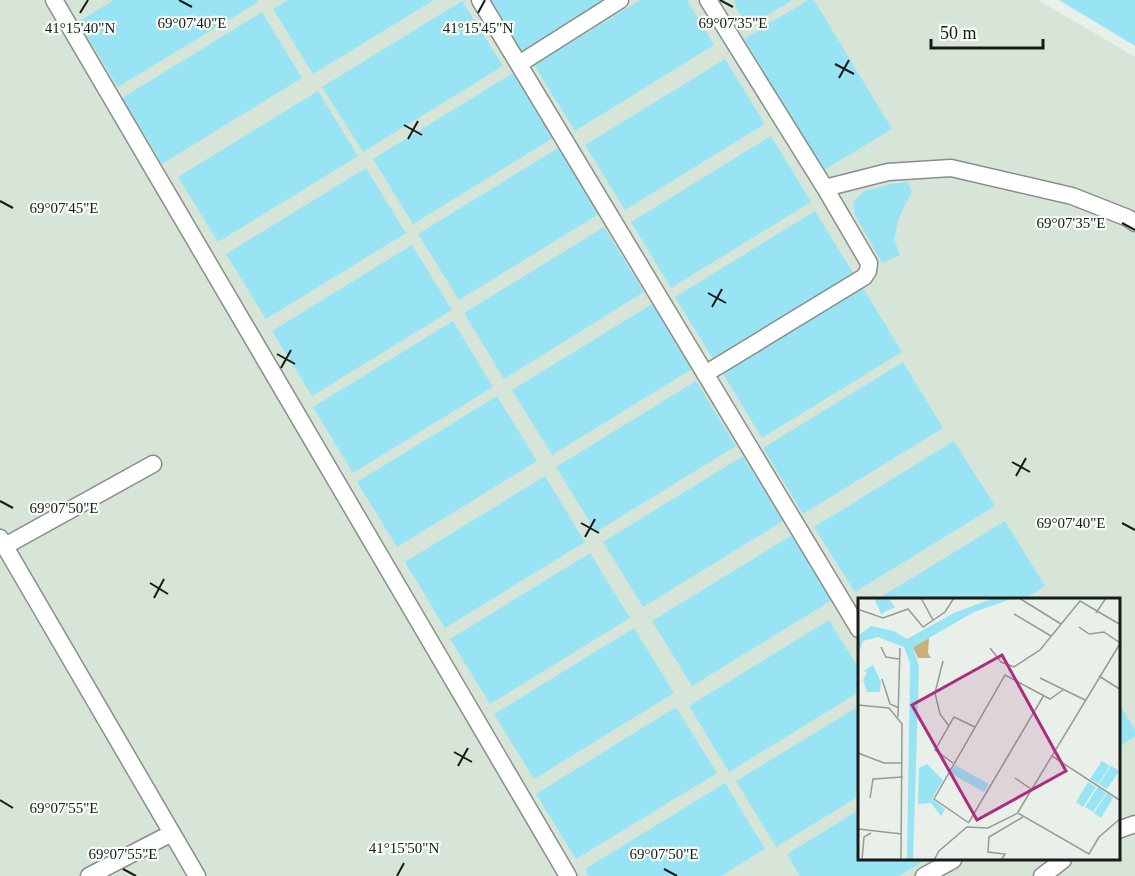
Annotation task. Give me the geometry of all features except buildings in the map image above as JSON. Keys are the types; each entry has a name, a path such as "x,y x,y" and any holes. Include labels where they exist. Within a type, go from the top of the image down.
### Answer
{"street":[{"path":"54,0 568,876"},
{"path":"480,0 858,626"},
{"path":"519,64 620,0"},
{"path":"705,374 864,277 869,263 708,0"},
{"path":"825,188 888,172 951,168 1072,196 1128,218 1135,223"},
{"path":"153,464 2,542 196,876"},
{"path":"1120,830 1135,824"},
{"path":"89,876 171,833"},
{"path":"924,876 950,861"},
{"path":"1042,876 1062,861"}],"shaded area":[{"path":"0,0 1038,0 1135,57 1135,876 0,876"}],"water":[{"path":"114,0 257,0 258,2 118,87 78,22"},
{"path":"288,0 434,0 313,74 273,9"},
{"path":"490,0 606,0 522,51"},
{"path":"640,0 687,0 714,45 575,131 534,65"},
{"path":"734,0 793,0 753,24 740,15"},
{"path":"808,0 814,0 892,129 824,170 744,39"},
{"path":"1059,0 1135,0 1135,46"},
{"path":"462,1 503,66 363,152 322,87"},
{"path":"262,12 302,78 162,164 122,98"},
{"path":"725,59 765,124 625,210 585,145"},
{"path":"513,73 553,138 413,224 373,159"},
{"path":"318,91 358,156 218,242 178,177"},
{"path":"771,136 811,202 671,288 631,222"},
{"path":"558,148 599,214 459,300 418,234"},
{"path":"366,168 406,233 266,319 226,254"},
{"path":"907,182 912,191 899,218 894,239 900,255 882,263 855,215 853,202 864,191"},
{"path":"815,211 855,276 715,362 675,297"},
{"path":"604,227 644,292 504,379 464,313"},
{"path":"412,245 452,310 312,396 272,331"},
{"path":"862,286 902,352 762,438 722,372"},
{"path":"652,304 692,369 552,455 512,390"},
{"path":"453,321 493,387 353,473 313,407"},
{"path":"903,362 943,428 803,514 763,448"},
{"path":"696,381 736,446 596,532 556,467"},
{"path":"497,396 537,461 397,547 357,482"},
{"path":"954,441 995,506 855,592 814,527"},
{"path":"743,456 783,521 643,607 603,542"},
{"path":"545,476 585,542 445,628 405,562"},
{"path":"1005,521 1045,586 1026,598 879,598"},
{"path":"792,535 832,600 692,686 652,621"},
{"path":"590,553 630,618 490,704 450,639"},
{"path":"829,620 858,667 858,693 729,772 689,706"},
{"path":"634,628 674,693 534,779 494,714"},
{"path":"1120,705 1135,730 1135,736 1120,746"},
{"path":"676,707 717,773 576,859 536,794"},
{"path":"858,707 858,797 776,847 736,781"},
{"path":"725,783 765,849 721,876 589,876 585,869"},
{"path":"858,811 858,861 923,861 899,876 800,876 787,854"}]}
